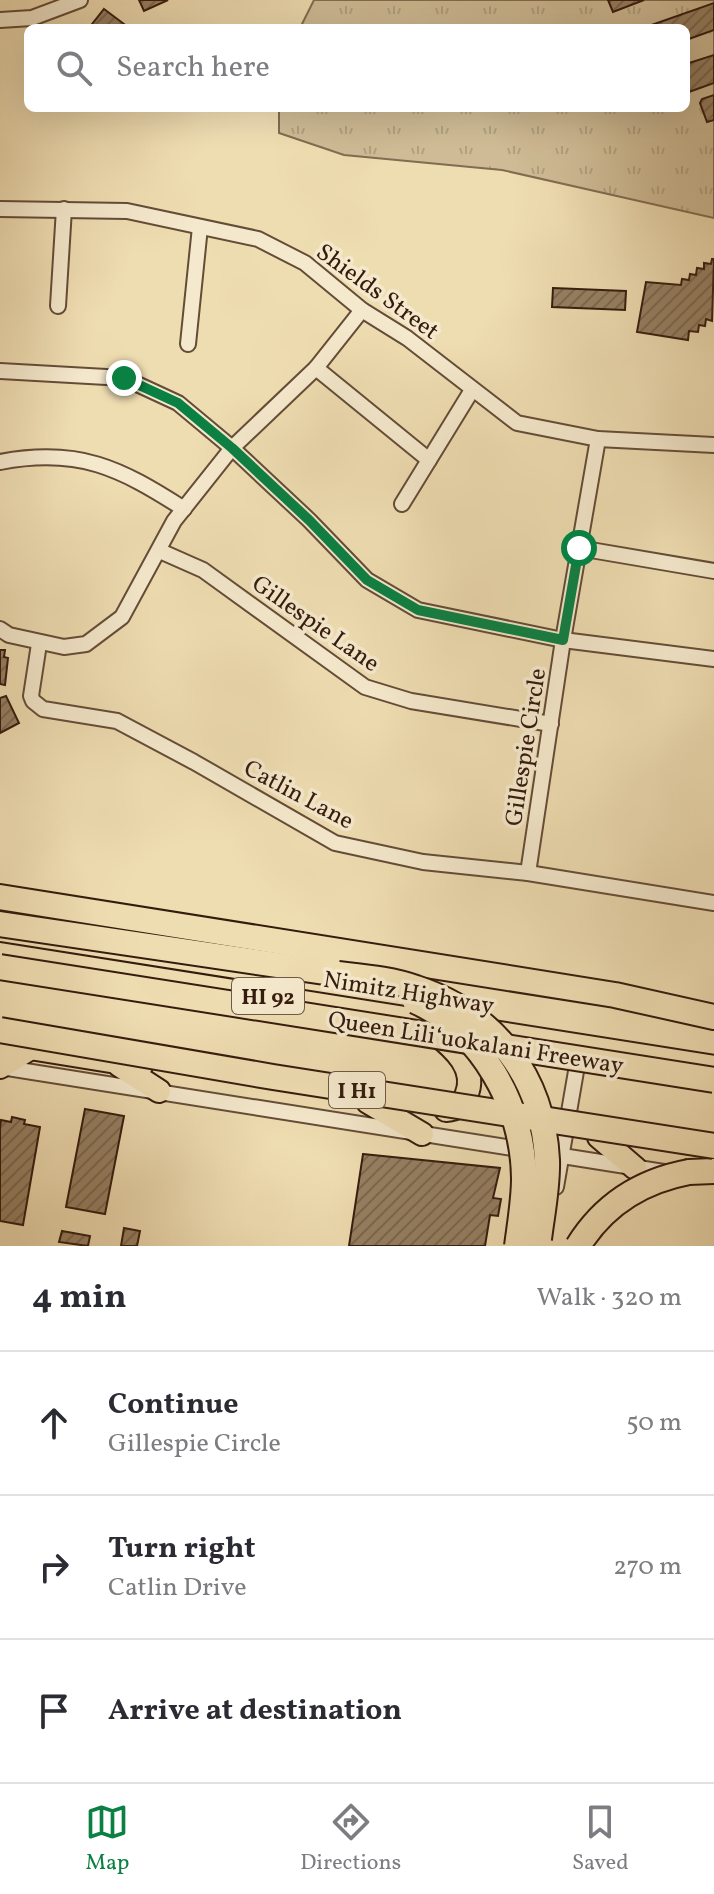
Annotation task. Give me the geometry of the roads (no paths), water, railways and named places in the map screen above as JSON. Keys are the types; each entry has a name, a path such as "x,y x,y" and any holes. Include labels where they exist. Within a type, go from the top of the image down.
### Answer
{"highway":[{"path":"0,897 615,995 714,1017"},
{"path":"0,924 413,987 464,1010 486,1027 523,1069 542,1125 547,1161 538,1246"},
{"name":"Queen Liliʻuokalani Freeway","path":"0,967 714,1080"},
{"path":"338,974 397,992 429,1007 478,1050 497,1077 511,1106 521,1142 524,1178 517,1246"},
{"name":"I H1","path":"0,1030 273,1077 714,1146"},
{"path":"578,1246 594,1223 627,1194 667,1176 714,1171"}],"main road":[{"name":"Nimitz Highway","path":"0,954 714,1067"},
{"path":"420,1020 461,1057 468,1068 470,1086 463,1104 455,1109 429,1112"},
{"path":"0,1043 429,1112 714,1153"},
{"path":"0,1067 31,1048"},
{"path":"114,1062 159,1091"},
{"path":"368,1102 422,1134"},
{"path":"599,1137 635,1168"}],"street":[{"path":"0,20 32,18 80,0"},
{"name":"Shields Street","path":"0,209 127,211 258,239 305,263 362,310 407,338 517,423 598,439 714,445"},
{"path":"58,306 64,209"},
{"path":"188,344 200,227"},
{"path":"0,629 39,644 64,647 86,644 122,617 174,521 232,448 316,368 362,310"},
{"path":"316,368 429,460"},
{"path":"0,371 124,378 178,403 232,448 309,520 367,580 418,610 563,640 714,659"},
{"path":"402,504 472,390"},
{"name":"Gillespie Circle","path":"528,873 563,640 598,439"},
{"path":"0,462 57,458 108,466 184,509"},
{"path":"579,548 714,571"},
{"name":"Gillespie Lane","path":"160,551 203,570 365,687 411,701 551,724"},
{"name":"Catlin Lane","path":"39,644 31,696 43,709 117,721 335,843 423,862 528,873 714,903"},
{"path":"544,1246 581,1045"},
{"path":"0,1067 714,1180"}]}
